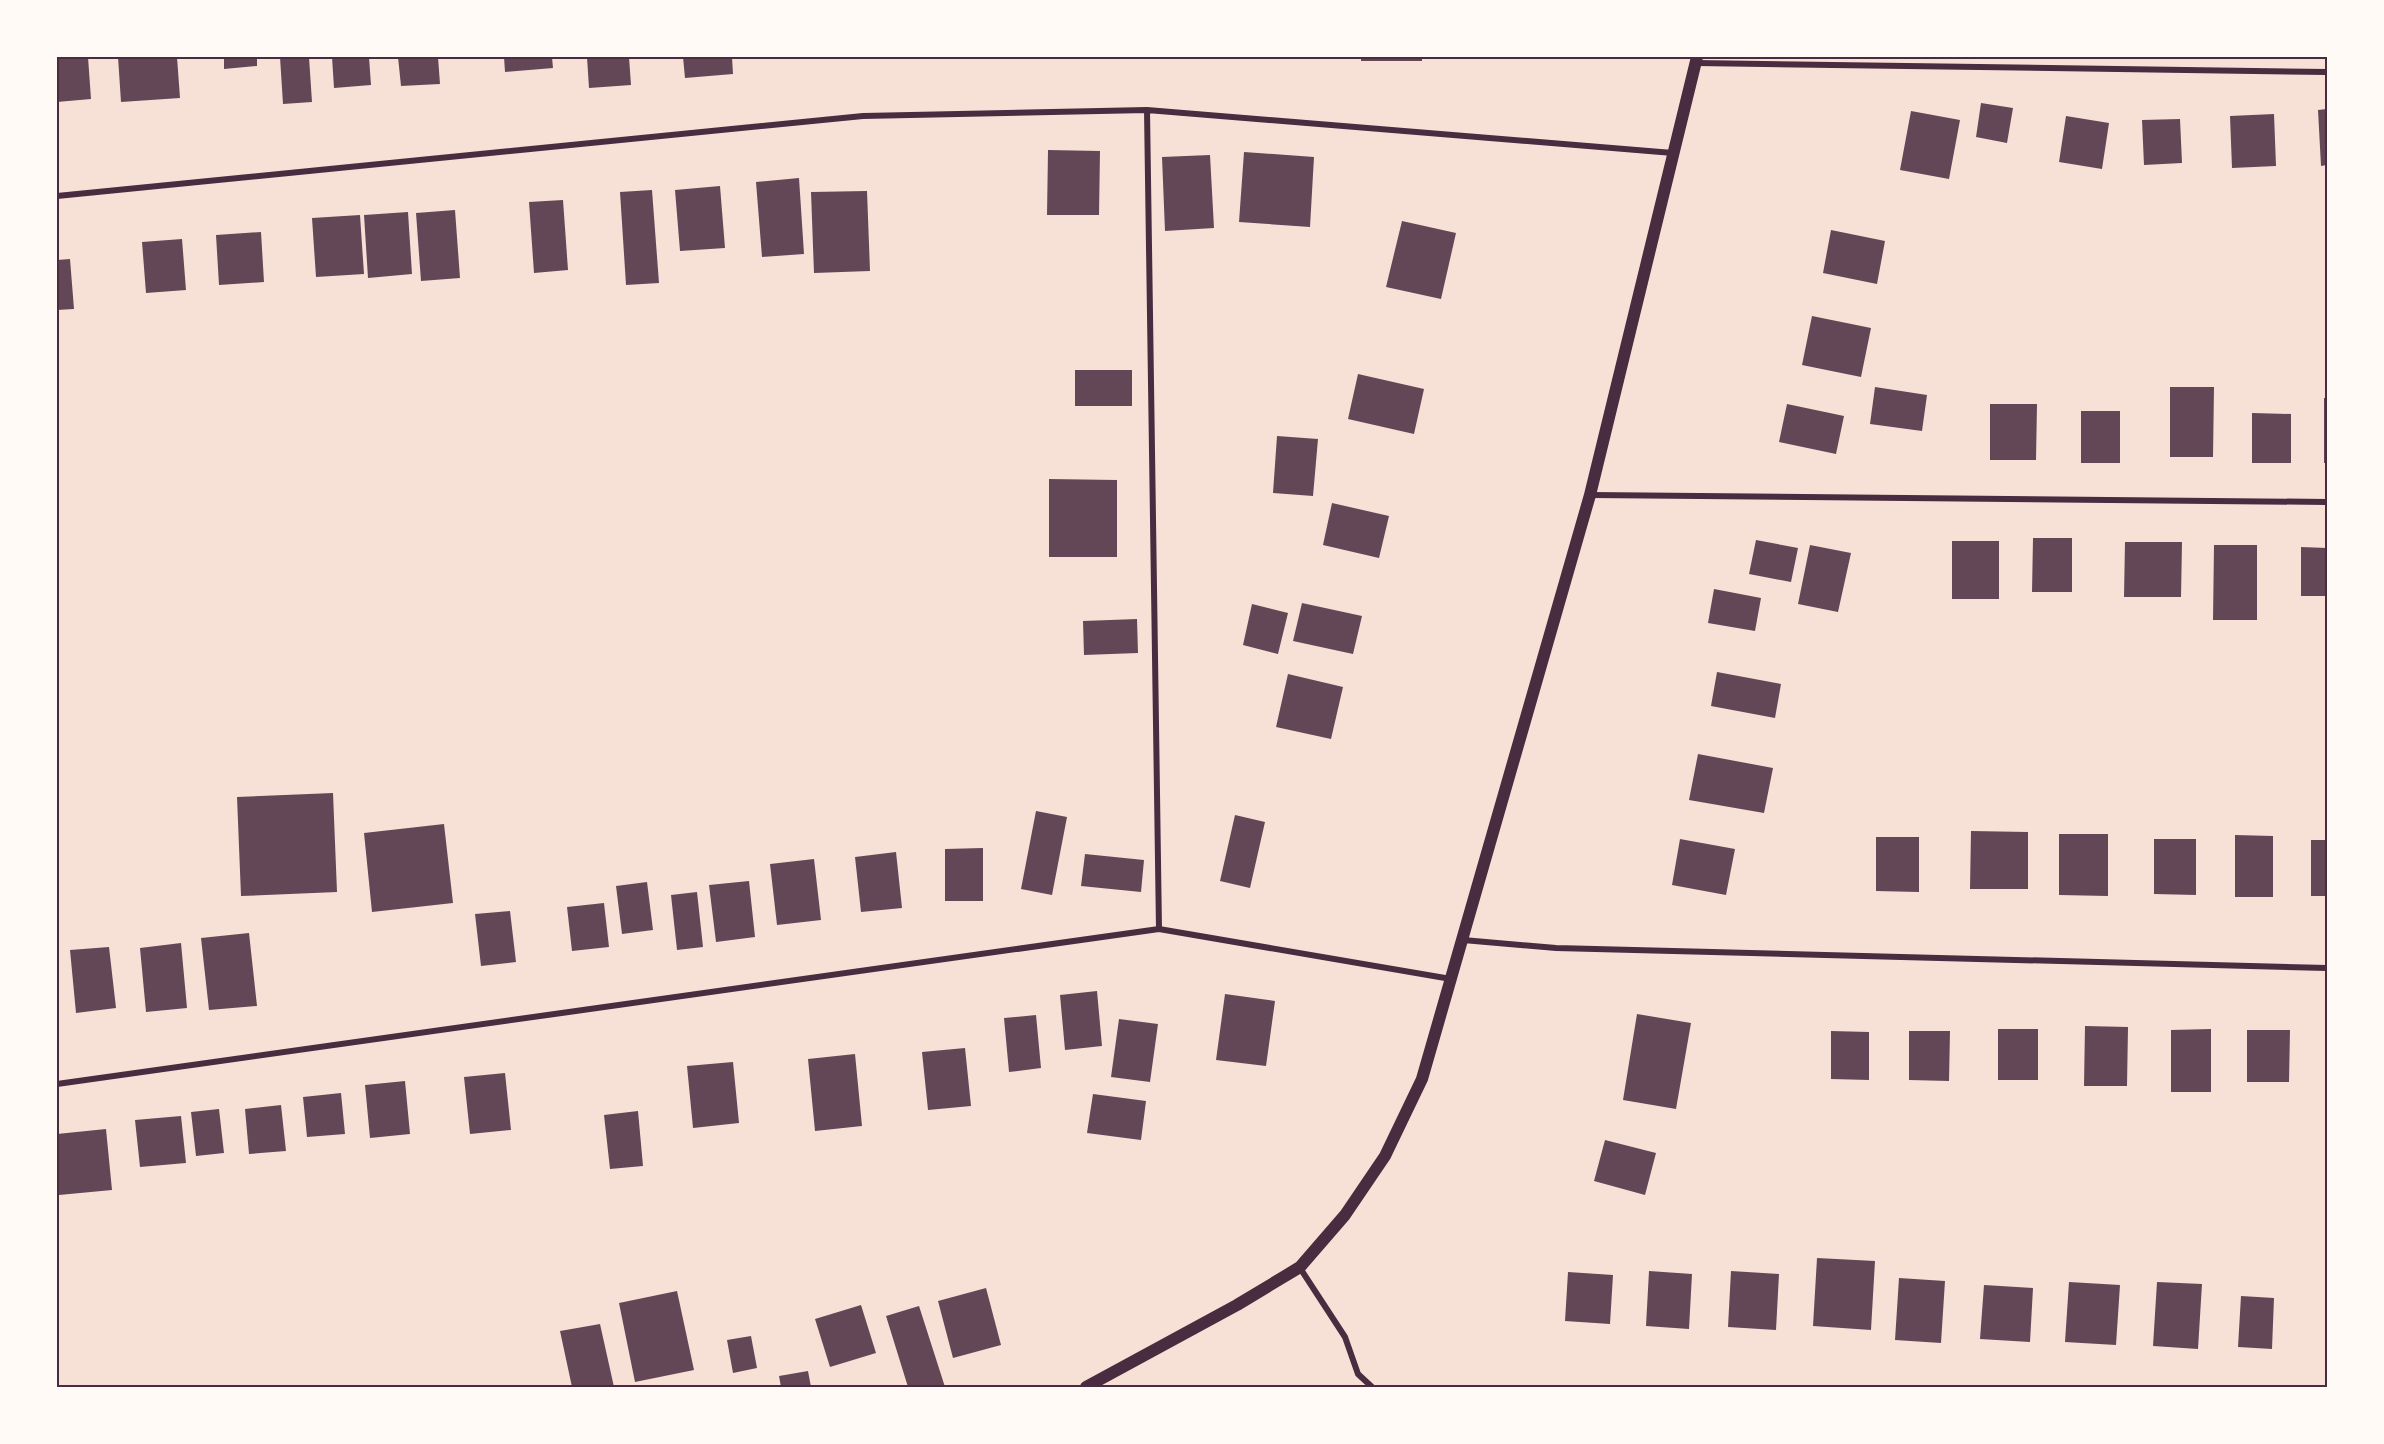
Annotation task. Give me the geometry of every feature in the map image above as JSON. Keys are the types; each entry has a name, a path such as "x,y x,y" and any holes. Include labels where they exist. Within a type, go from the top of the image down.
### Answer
{"main road":[{"path":"1086,1387 1237,1305 1299,1267 1345,1215 1384,1156 1422,1079 1453,979 1590,495 1696,60"}],"street":[{"path":"1696,60 2327,72"},
{"path":"1147,110 1159,929"},
{"path":"57,196 863,116 1147,110 1673,153"},
{"path":"1590,495 2327,502"},
{"path":"57,1084 1159,929 1453,979"},
{"path":"1463,940 1556,948 2327,968"},
{"path":"1299,1267 1345,1337 1358,1374 1372,1387"}],"building":[{"path":"57,57 88,57 91,99 57,102"},
{"path":"118,57 177,57 180,98 121,102"},
{"path":"224,57 257,57 257,66 224,69"},
{"path":"280,57 309,57 312,102 283,104"},
{"path":"332,57 369,57 371,85 334,88"},
{"path":"398,57 438,57 440,84 401,86"},
{"path":"504,57 552,57 553,68 505,72"},
{"path":"587,57 629,57 631,85 589,88"},
{"path":"683,57 732,57 733,74 685,78"},
{"path":"1361,57 1422,57 1422,61 1361,61"},
{"path":"1981,103 2013,108 2007,143 1976,137"},
{"path":"2327,109 2327,165 2321,166 2318,110"},
{"path":"1911,111 1960,120 1949,179 1900,170"},
{"path":"2274,114 2276,166 2232,168 2230,116"},
{"path":"2066,116 2109,123 2102,169 2059,162"},
{"path":"2180,119 2182,163 2144,165 2142,120"},
{"path":"1048,150 1100,151 1099,215 1047,215"},
{"path":"1244,152 1314,157 1310,227 1239,222"},
{"path":"1210,155 1214,228 1165,231 1162,157"},
{"path":"799,178 804,254 762,257 756,182"},
{"path":"720,186 725,248 680,251 675,190"},
{"path":"652,190 659,283 626,285 620,192"},
{"path":"867,191 870,271 814,273 811,192"},
{"path":"563,200 568,270 534,273 529,202"},
{"path":"455,210 460,278 421,281 416,213"},
{"path":"408,212 412,274 368,278 364,215"},
{"path":"360,215 364,274 316,277 312,218"},
{"path":"1402,221 1456,233 1441,299 1386,287"},
{"path":"1831,230 1885,241 1877,284 1823,273"},
{"path":"261,232 264,282 219,285 216,235"},
{"path":"182,239 186,290 146,293 142,242"},
{"path":"70,259 74,309 57,310 57,260"},
{"path":"1812,316 1871,328 1861,377 1802,365"},
{"path":"1075,370 1132,370 1132,406 1075,406"},
{"path":"1358,374 1424,389 1414,434 1348,419"},
{"path":"1875,387 1927,395 1922,431 1870,424"},
{"path":"2170,387 2214,387 2213,457 2170,457"},
{"path":"2324,398 2327,398 2327,463 2324,463"},
{"path":"1787,404 1844,416 1836,454 1779,442"},
{"path":"1990,404 2037,404 2036,460 1990,460"},
{"path":"2081,411 2120,411 2120,463 2081,463"},
{"path":"2252,413 2291,414 2291,463 2252,463"},
{"path":"1277,436 1318,439 1313,496 1273,493"},
{"path":"1049,479 1117,480 1117,557 1049,557"},
{"path":"1332,503 1389,516 1379,558 1323,545"},
{"path":"2033,538 2072,538 2072,592 2032,592"},
{"path":"1756,540 1798,548 1791,582 1749,574"},
{"path":"1952,541 1999,541 1999,599 1952,599"},
{"path":"2125,542 2182,542 2181,597 2124,597"},
{"path":"1810,545 1851,553 1838,612 1798,604"},
{"path":"2214,545 2257,545 2257,620 2213,620"},
{"path":"2301,547 2327,548 2327,596 2301,596"},
{"path":"1714,589 1761,598 1755,631 1708,623"},
{"path":"1302,603 1362,616 1353,654 1293,641"},
{"path":"1252,604 1288,613 1278,654 1243,645"},
{"path":"1137,619 1138,653 1084,655 1083,621"},
{"path":"1717,672 1781,684 1775,718 1711,706"},
{"path":"1288,674 1343,687 1331,739 1276,727"},
{"path":"1698,754 1773,768 1764,813 1689,800"},
{"path":"333,793 337,892 241,896 237,797"},
{"path":"1036,811 1067,817 1052,895 1021,889"},
{"path":"1235,815 1265,822 1250,888 1220,881"},
{"path":"444,824 453,903 372,912 364,833"},
{"path":"1971,831 2028,832 2028,889 1970,889"},
{"path":"2059,834 2108,834 2108,896 2059,895"},
{"path":"2235,835 2273,836 2273,897 2235,897"},
{"path":"1876,837 1919,837 1919,892 1876,891"},
{"path":"1680,839 1735,849 1726,895 1672,885"},
{"path":"2154,839 2196,839 2196,895 2154,894"},
{"path":"2311,840 2327,840 2327,896 2311,896"},
{"path":"983,848 983,901 945,901 945,849"},
{"path":"896,852 902,908 861,912 855,857"},
{"path":"1085,854 1144,860 1141,892 1081,886"},
{"path":"814,859 821,920 777,925 770,864"},
{"path":"749,881 755,937 716,942 709,885"},
{"path":"647,882 653,930 622,934 616,886"},
{"path":"697,892 703,947 677,950 671,895"},
{"path":"604,903 609,947 572,951 567,907"},
{"path":"510,911 516,962 481,966 475,914"},
{"path":"249,933 257,1006 209,1010 201,938"},
{"path":"181,943 187,1008 146,1012 140,948"},
{"path":"109,947 116,1008 76,1013 70,950"},
{"path":"1097,991 1102,1046 1065,1050 1060,995"},
{"path":"1225,994 1275,1001 1266,1066 1216,1060"},
{"path":"1637,1014 1691,1023 1676,1109 1623,1100"},
{"path":"1036,1015 1041,1068 1009,1072 1004,1018"},
{"path":"1119,1019 1158,1024 1150,1082 1111,1077"},
{"path":"2085,1026 2128,1027 2127,1086 2084,1086"},
{"path":"1998,1029 2038,1029 2038,1080 1998,1080"},
{"path":"2211,1029 2211,1092 2171,1092 2171,1030"},
{"path":"2247,1030 2290,1030 2289,1082 2247,1082"},
{"path":"1831,1031 1869,1032 1869,1080 1831,1079"},
{"path":"1909,1031 1950,1031 1949,1081 1909,1080"},
{"path":"965,1048 971,1106 928,1110 922,1052"},
{"path":"855,1054 862,1126 815,1131 808,1059"},
{"path":"733,1062 739,1123 693,1128 687,1066"},
{"path":"505,1073 511,1130 470,1134 464,1077"},
{"path":"405,1081 410,1134 370,1138 365,1085"},
{"path":"341,1093 345,1134 307,1137 303,1097"},
{"path":"1093,1094 1146,1101 1141,1140 1087,1133"},
{"path":"281,1105 286,1151 249,1154 245,1109"},
{"path":"219,1109 224,1153 196,1156 191,1112"},
{"path":"638,1111 643,1166 610,1169 604,1115"},
{"path":"181,1116 186,1163 140,1167 135,1120"},
{"path":"106,1129 112,1190 59,1195 57,1134"},
{"path":"1605,1140 1656,1153 1645,1195 1594,1181"},
{"path":"1817,1258 1875,1261 1871,1330 1813,1326"},
{"path":"1649,1271 1692,1274 1689,1329 1646,1326"},
{"path":"1731,1271 1779,1274 1776,1330 1728,1327"},
{"path":"1568,1272 1613,1275 1610,1324 1565,1321"},
{"path":"1899,1278 1945,1281 1941,1343 1895,1340"},
{"path":"2069,1282 2120,1285 2116,1345 2065,1342"},
{"path":"2157,1282 2202,1284 2198,1349 2153,1346"},
{"path":"1984,1285 2033,1288 2030,1342 1980,1339"},
{"path":"986,1288 1001,1345 953,1358 938,1301"},
{"path":"677,1291 694,1370 635,1382 619,1303"},
{"path":"2241,1296 2274,1298 2272,1349 2238,1347"},
{"path":"861,1305 876,1353 830,1367 815,1319"},
{"path":"919,1306 945,1387 908,1387 886,1316"},
{"path":"600,1324 614,1387 572,1387 560,1331"},
{"path":"751,1336 757,1368 733,1373 727,1340"},
{"path":"808,1371 811,1387 781,1387 779,1376"}]}
